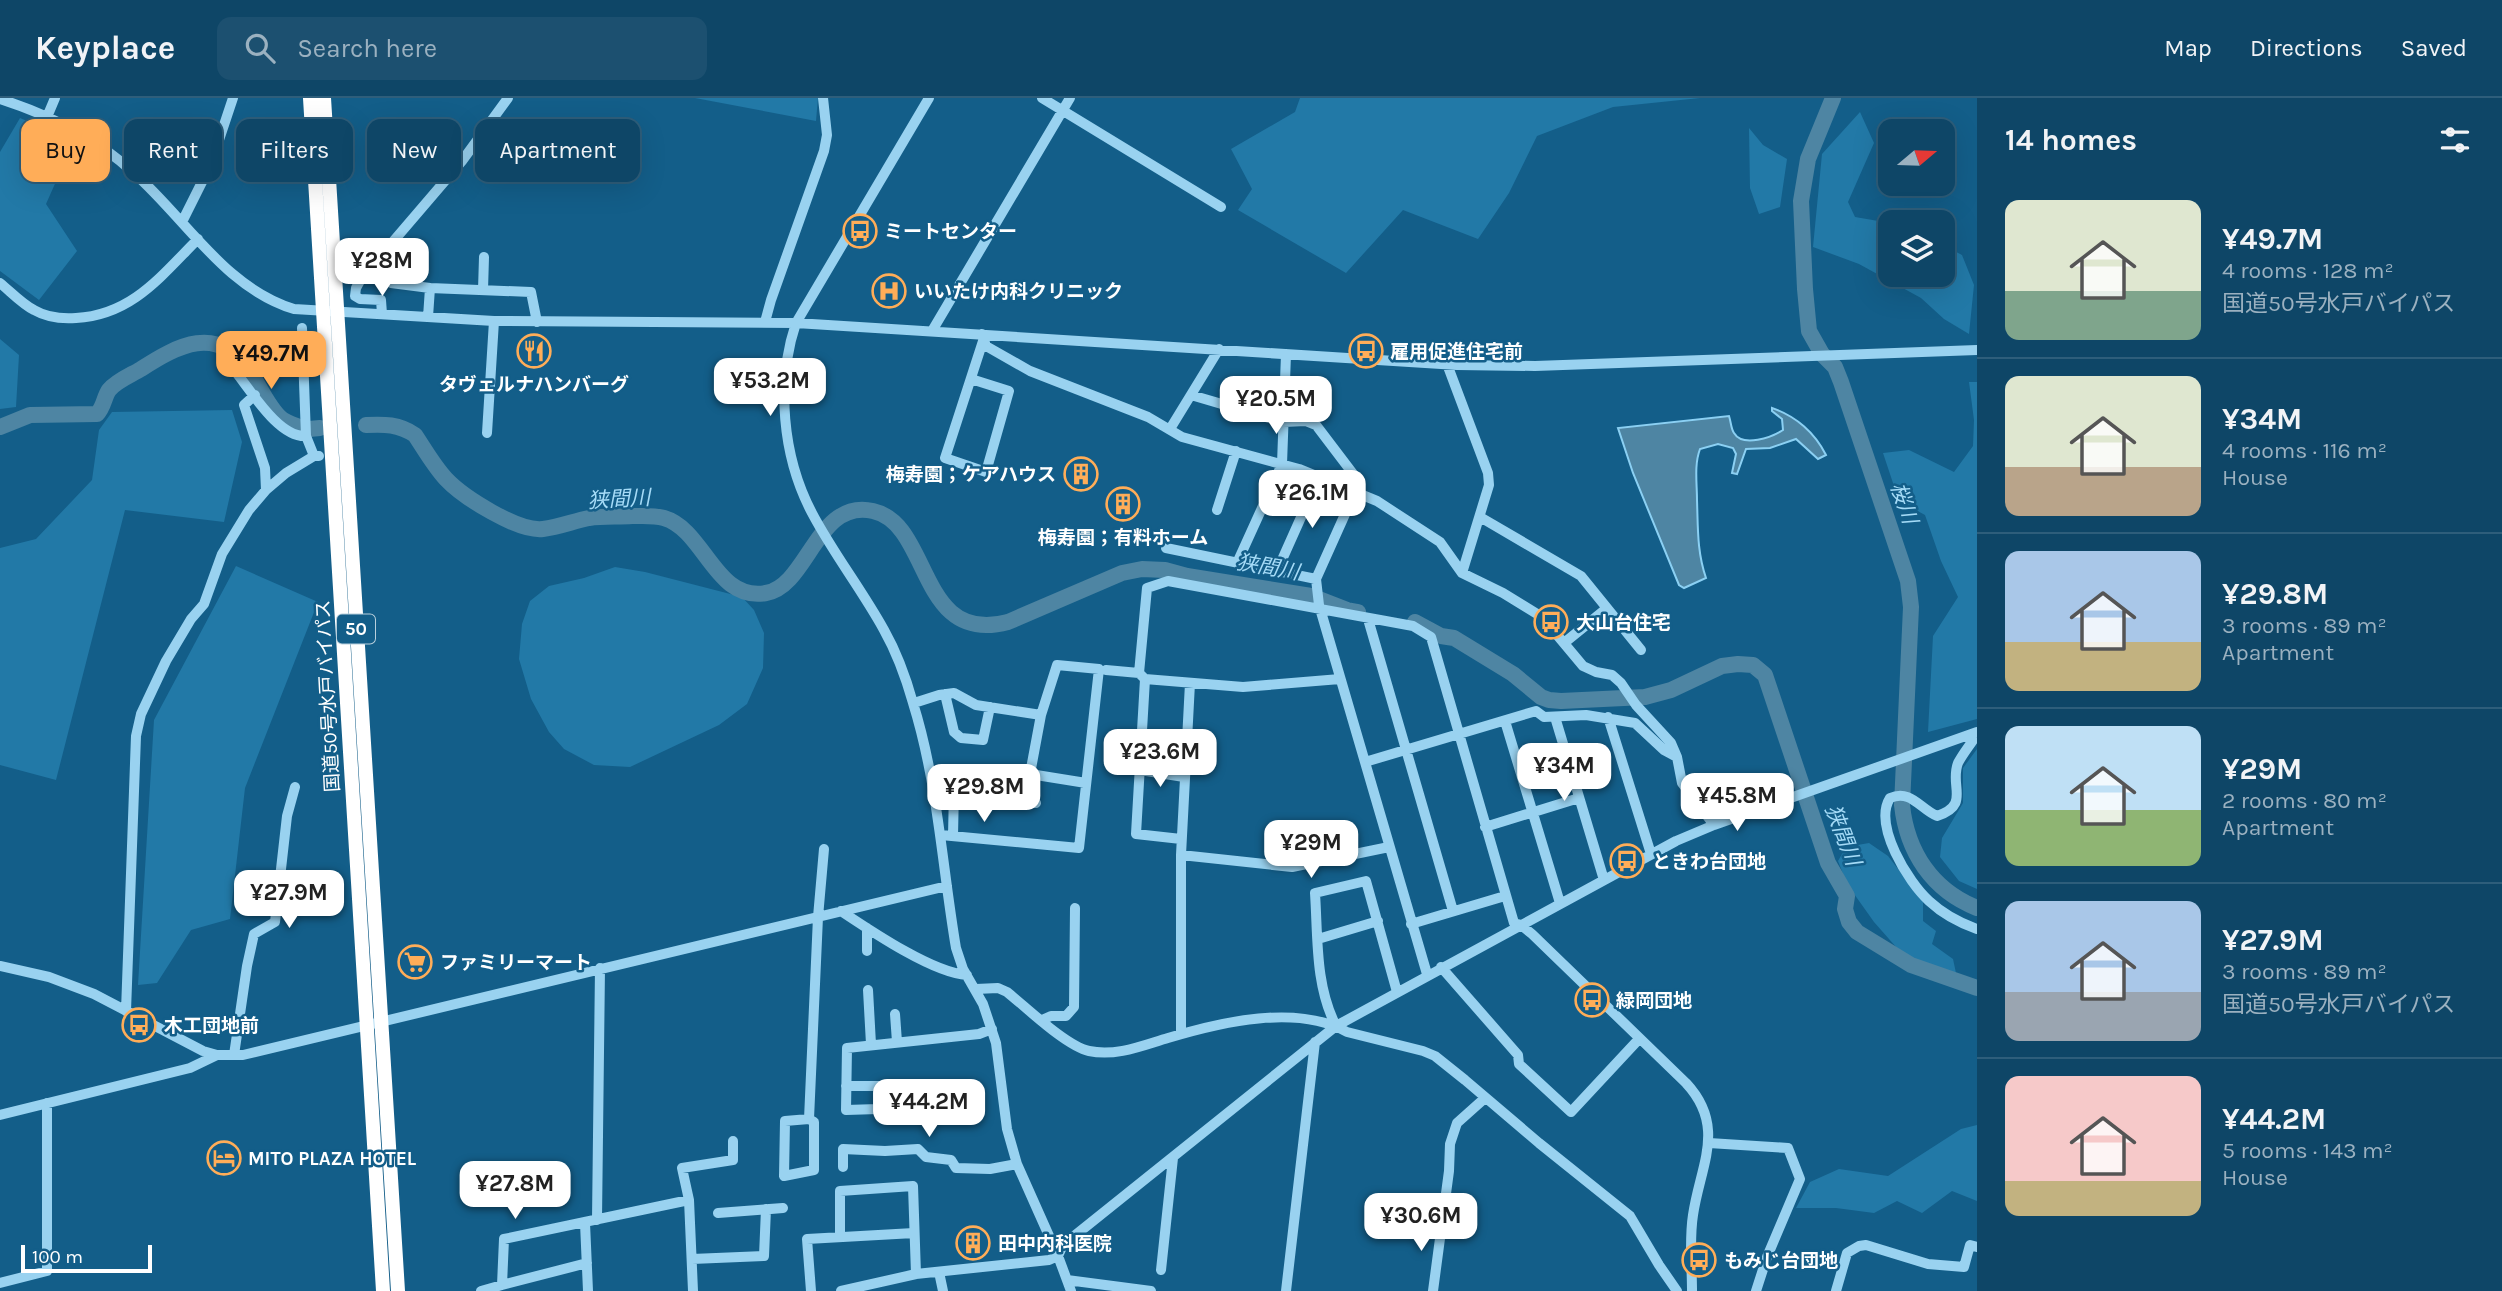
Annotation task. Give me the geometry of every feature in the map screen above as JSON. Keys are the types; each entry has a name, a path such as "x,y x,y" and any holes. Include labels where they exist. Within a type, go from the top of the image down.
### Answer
{"highway":[{"name":"国道50号水戸バイパス","path":"310,98 332,456 374,1024 398,1291"},
{"name":"国道50号水戸バイパス","path":"324,98 338,311 374,1024 383,1291"},
{"path":"374,1291 379,1232"}],"street":[{"path":"47,117 55,98"},
{"path":"182,222 211,164 233,98"},
{"path":"382,314 381,300 360,299 355,296 356,288 462,161 508,98"},
{"path":"765,322 824,151 827,135 823,98"},
{"path":"929,98 796,323 785,364 785,406 795,468 811,511 884,631 902,668 914,704 933,785 956,948 992,1030 999,1061 1007,1129 1017,1164 1069,1285 1151,1291"},
{"path":"1042,98 1221,207"},
{"path":"932,331 1070,98"},
{"path":"0,99 74,128 104,148 141,179 237,278 263,297 294,309 494,321 796,323 932,331 982,338 1219,349 1447,364 1535,366 1977,350"},
{"path":"0,283 33,310 52,317 93,317 136,299 198,239"},
{"path":"483,290 484,257"},
{"path":"391,283 430,288 531,292 537,321"},
{"path":"428,317 430,288"},
{"path":"487,433 494,321"},
{"path":"302,328 306,436 314,456"},
{"path":"971,379 1009,391 986,472 945,458 982,338"},
{"path":"982,338 986,346 1030,371 1148,417 1182,437 1282,464 1377,501 1440,542 1462,573 1503,593 1542,617 1583,666 1612,675 1671,743 1682,783 1714,825"},
{"path":"1170,429 1219,349"},
{"path":"1237,563 1282,464 1286,354"},
{"path":"1447,364 1488,473 1489,485 1462,573"},
{"path":"230,365 274,421 286,430 306,436"},
{"path":"255,395 244,405 265,468 266,490"},
{"path":"1191,395 1283,422 1306,421 1316,425 1357,479 1355,492 1316,583 1320,608 1340,679 1427,975"},
{"path":"1217,510 1236,451"},
{"path":"127,1011 136,748 141,713 166,661 191,619 204,604 222,554 249,510 266,490 286,473 314,456 332,456"},
{"path":"1277,571 1319,477"},
{"path":"1480,517 1581,576 1641,650"},
{"path":"1166,548 1277,571 1316,583"},
{"path":"1181,839 1136,834 1147,588 1168,580 1413,626 1432,637 1514,923 1521,925 1686,1083 1699,1099 1708,1124 1709,1143 1692,1221 1692,1291"},
{"path":"1564,643 1606,609"},
{"path":"1368,619 1453,911"},
{"path":"941,835 1079,848 1099,669 1057,665 1041,715 1030,774 1086,783"},
{"path":"1106,670 1190,683 1242,687 1340,679"},
{"path":"1181,1034 1181,839 1190,683"},
{"path":"914,704 945,694 954,694 976,705 1041,715"},
{"path":"945,694 954,732 961,738 983,740 990,707"},
{"path":"1365,762 1536,711 1544,717 1586,715 1634,723 1664,750 1677,757"},
{"path":"1555,717 1604,880"},
{"path":"1608,717 1651,854"},
{"path":"1505,721 1560,904"},
{"path":"841,1291 916,1274 1049,1260 1058,1256 1063,1245 1336,1026 1651,854 1714,825 1977,733"},
{"path":"1977,733 1957,766 1957,800 1949,812 1937,816 1927,812 1917,801 1900,796 1888,801 1886,820 1890,839 1904,869 1917,888 1930,902 1953,919 1977,929"},
{"path":"1140,771 1184,777"},
{"path":"234,1055 254,933 275,922 287,816 295,787"},
{"path":"953,836 954,789 1000,793 1009,799 1036,803"},
{"path":"1485,827 1579,798"},
{"path":"1181,855 1292,867 1389,847"},
{"path":"809,1119 817,917 824,849"},
{"path":"1336,1026 1319,972 1315,893 1366,881 1397,992"},
{"path":"0,966 76,986 191,1047 217,1055 254,1054 947,886"},
{"path":"1411,924 1505,896"},
{"path":"1042,1020 1051,1016 1066,1016 1074,1007 1075,908"},
{"path":"841,911 929,963 954,974 967,975"},
{"path":"1318,939 1378,921"},
{"path":"867,928 867,951"},
{"path":"1441,967 1518,1055 1519,1064 1571,1112 1639,1039"},
{"path":"597,1220 600,968"},
{"path":"976,989 998,988 1007,992 1065,1040 1089,1051 1126,1050 1181,1034 1272,1017 1298,1017 1435,1056 1630,1216 1677,1291"},
{"path":"868,990 871,1044"},
{"path":"895,1014 897,1042"},
{"path":"846,1086 847,1048 979,1034 992,1030"},
{"path":"1286,1291 1315,1042"},
{"path":"0,1115 190,1068 217,1055"},
{"path":"1433,1291 1449,1171 1450,1144 1457,1123 1485,1098"},
{"path":"0,1283 47,1271 47,1103"},
{"path":"809,1119 814,1122 814,1170 784,1176 785,1121 809,1119"},
{"path":"693,1291 689,1200 682,1168 733,1160 733,1141"},
{"path":"1709,1143 1788,1148 1800,1179 1767,1257 1756,1291"},
{"path":"843,1167 844,1149 918,1149 926,1157 951,1160 957,1168 990,1169 1017,1164"},
{"path":"1161,1270 1172,1158"},
{"path":"839,1237 840,1191 912,1186 916,1274"},
{"path":"502,1284 504,1239 689,1200"},
{"path":"718,1213 783,1208"},
{"path":"692,1259 764,1256 766,1209"},
{"path":"585,1223 587,1291"},
{"path":"811,1291 807,1239 914,1233"},
{"path":"1836,1291 1847,1253 1859,1246 1866,1245 1928,1264 1964,1267 1970,1245 1977,1247"},
{"path":"481,1291 587,1263"},
{"path":"939,1272 943,1291"}],"shaded area":[{"path":"695,98 818,98 816,121"},
{"path":"1300,98 1700,98 1613,107 1537,136 1509,193 1478,239 1403,210 1346,273 1238,210 1252,189 1231,149 1295,112"},
{"path":"1860,112 1874,143 1848,202 1855,217 1878,221 1878,274 1859,264 1813,247 1822,154"},
{"path":"20,118 22,119 21,182 56,182 46,204 77,251 39,300 0,271 0,152"},
{"path":"1749,128 1763,145 1787,159 1780,207 1759,214 1750,188"},
{"path":"1955,251 1962,255 1974,285 1969,334 1944,319 1921,298 1901,287 1955,287"},
{"path":"0,339 19,355 16,407 0,409"},
{"path":"1969,382 1977,382 1977,719 1928,732 1933,636 1958,597 1941,561 1925,515 1899,501 1883,453 1909,450 1954,472 1973,446 1974,420"},
{"path":"1772,408 1804,426 1826,455 1818,459 1796,439 1770,448 1746,449 1737,474 1732,473 1736,454 1733,448 1718,444 1700,449 1696,468 1698,530 1706,578 1684,588 1679,585 1633,473 1618,428 1729,416 1733,431 1738,437 1758,440 1783,430 1782,419"},
{"path":"232,410 242,442 224,522 125,510 56,780 0,765 0,548 36,539 92,480 99,430 112,412"},
{"path":"236,566 318,602 245,788 230,919 191,930 157,983 138,985 154,720"},
{"path":"615,567 742,597 754,610 764,633 763,668 747,704 719,725 630,767 594,765 564,749 549,732 531,699 519,659 522,624 530,601 549,586"},
{"path":"1977,749 1977,889 1959,881 1940,857 1942,838 1963,803 1963,768"},
{"path":"1869,843 1888,856 1923,901 1923,921 1936,931 1932,944 1953,959 1956,973 1904,956 1874,922 1847,884 1838,861 1846,847"},
{"path":"1977,1125 1977,1201 1952,1191 1922,1213 1897,1201 1874,1213 1836,1208 1796,1208 1810,1182 1839,1169 1888,1176 1961,1129"}],"waterway":[{"name":"桜川","path":"1833,98 1808,159 1801,201 1809,331 1822,354 1835,367 1841,382 1908,581 1911,607 1902,805 1905,822 1924,867 1947,891 1977,908"},
{"name":"狭間川","path":"0,427 30,415 97,414 109,390 120,381 183,347 211,343 224,347 237,356 277,415 302,428"},
{"name":"狭間川","path":"366,425 391,426 415,435 438,469 454,486 491,512 520,525 543,529 594,517 664,518 678,525 690,536 734,587 749,593 766,593 780,587 793,575 826,529 839,517 854,511 873,511 892,520 906,537 941,601 957,617 978,625 1008,622 1122,573 1142,569 1165,570 1311,596 1358,612"},
{"name":"狭間川","path":"309,429 320,428"},
{"name":"狭間川","path":"1415,622 1441,636 1454,638 1549,700 1645,697 1671,690 1722,666 1753,665 1765,675 1828,863 1847,896 1845,909 1849,922 1857,932 1911,965 1977,988"}],"place":[{"name":"ミートセンター","path":"860,231"},
{"name":"いいたけ内科クリニック","path":"889,291"},
{"name":"タヴェルナハンバーグ","path":"534,351"},
{"name":"雇用促進住宅前","path":"1366,351"},
{"name":"梅寿園；ケアハウス","path":"1081,474"},
{"name":"梅寿園；有料ホーム","path":"1123,504"},
{"name":"大山台住宅","path":"1551,622"},
{"name":"ときわ台団地","path":"1627,861"},
{"name":"ファミリーマート","path":"415,962"},
{"name":"緑岡団地","path":"1592,1000"},
{"name":"木工団地前","path":"139,1025"},
{"name":"MITO PLAZA HOTEL","path":"224,1158"},
{"name":"田中内科医院","path":"973,1243"},
{"name":"もみじ台団地","path":"1699,1260"}]}
